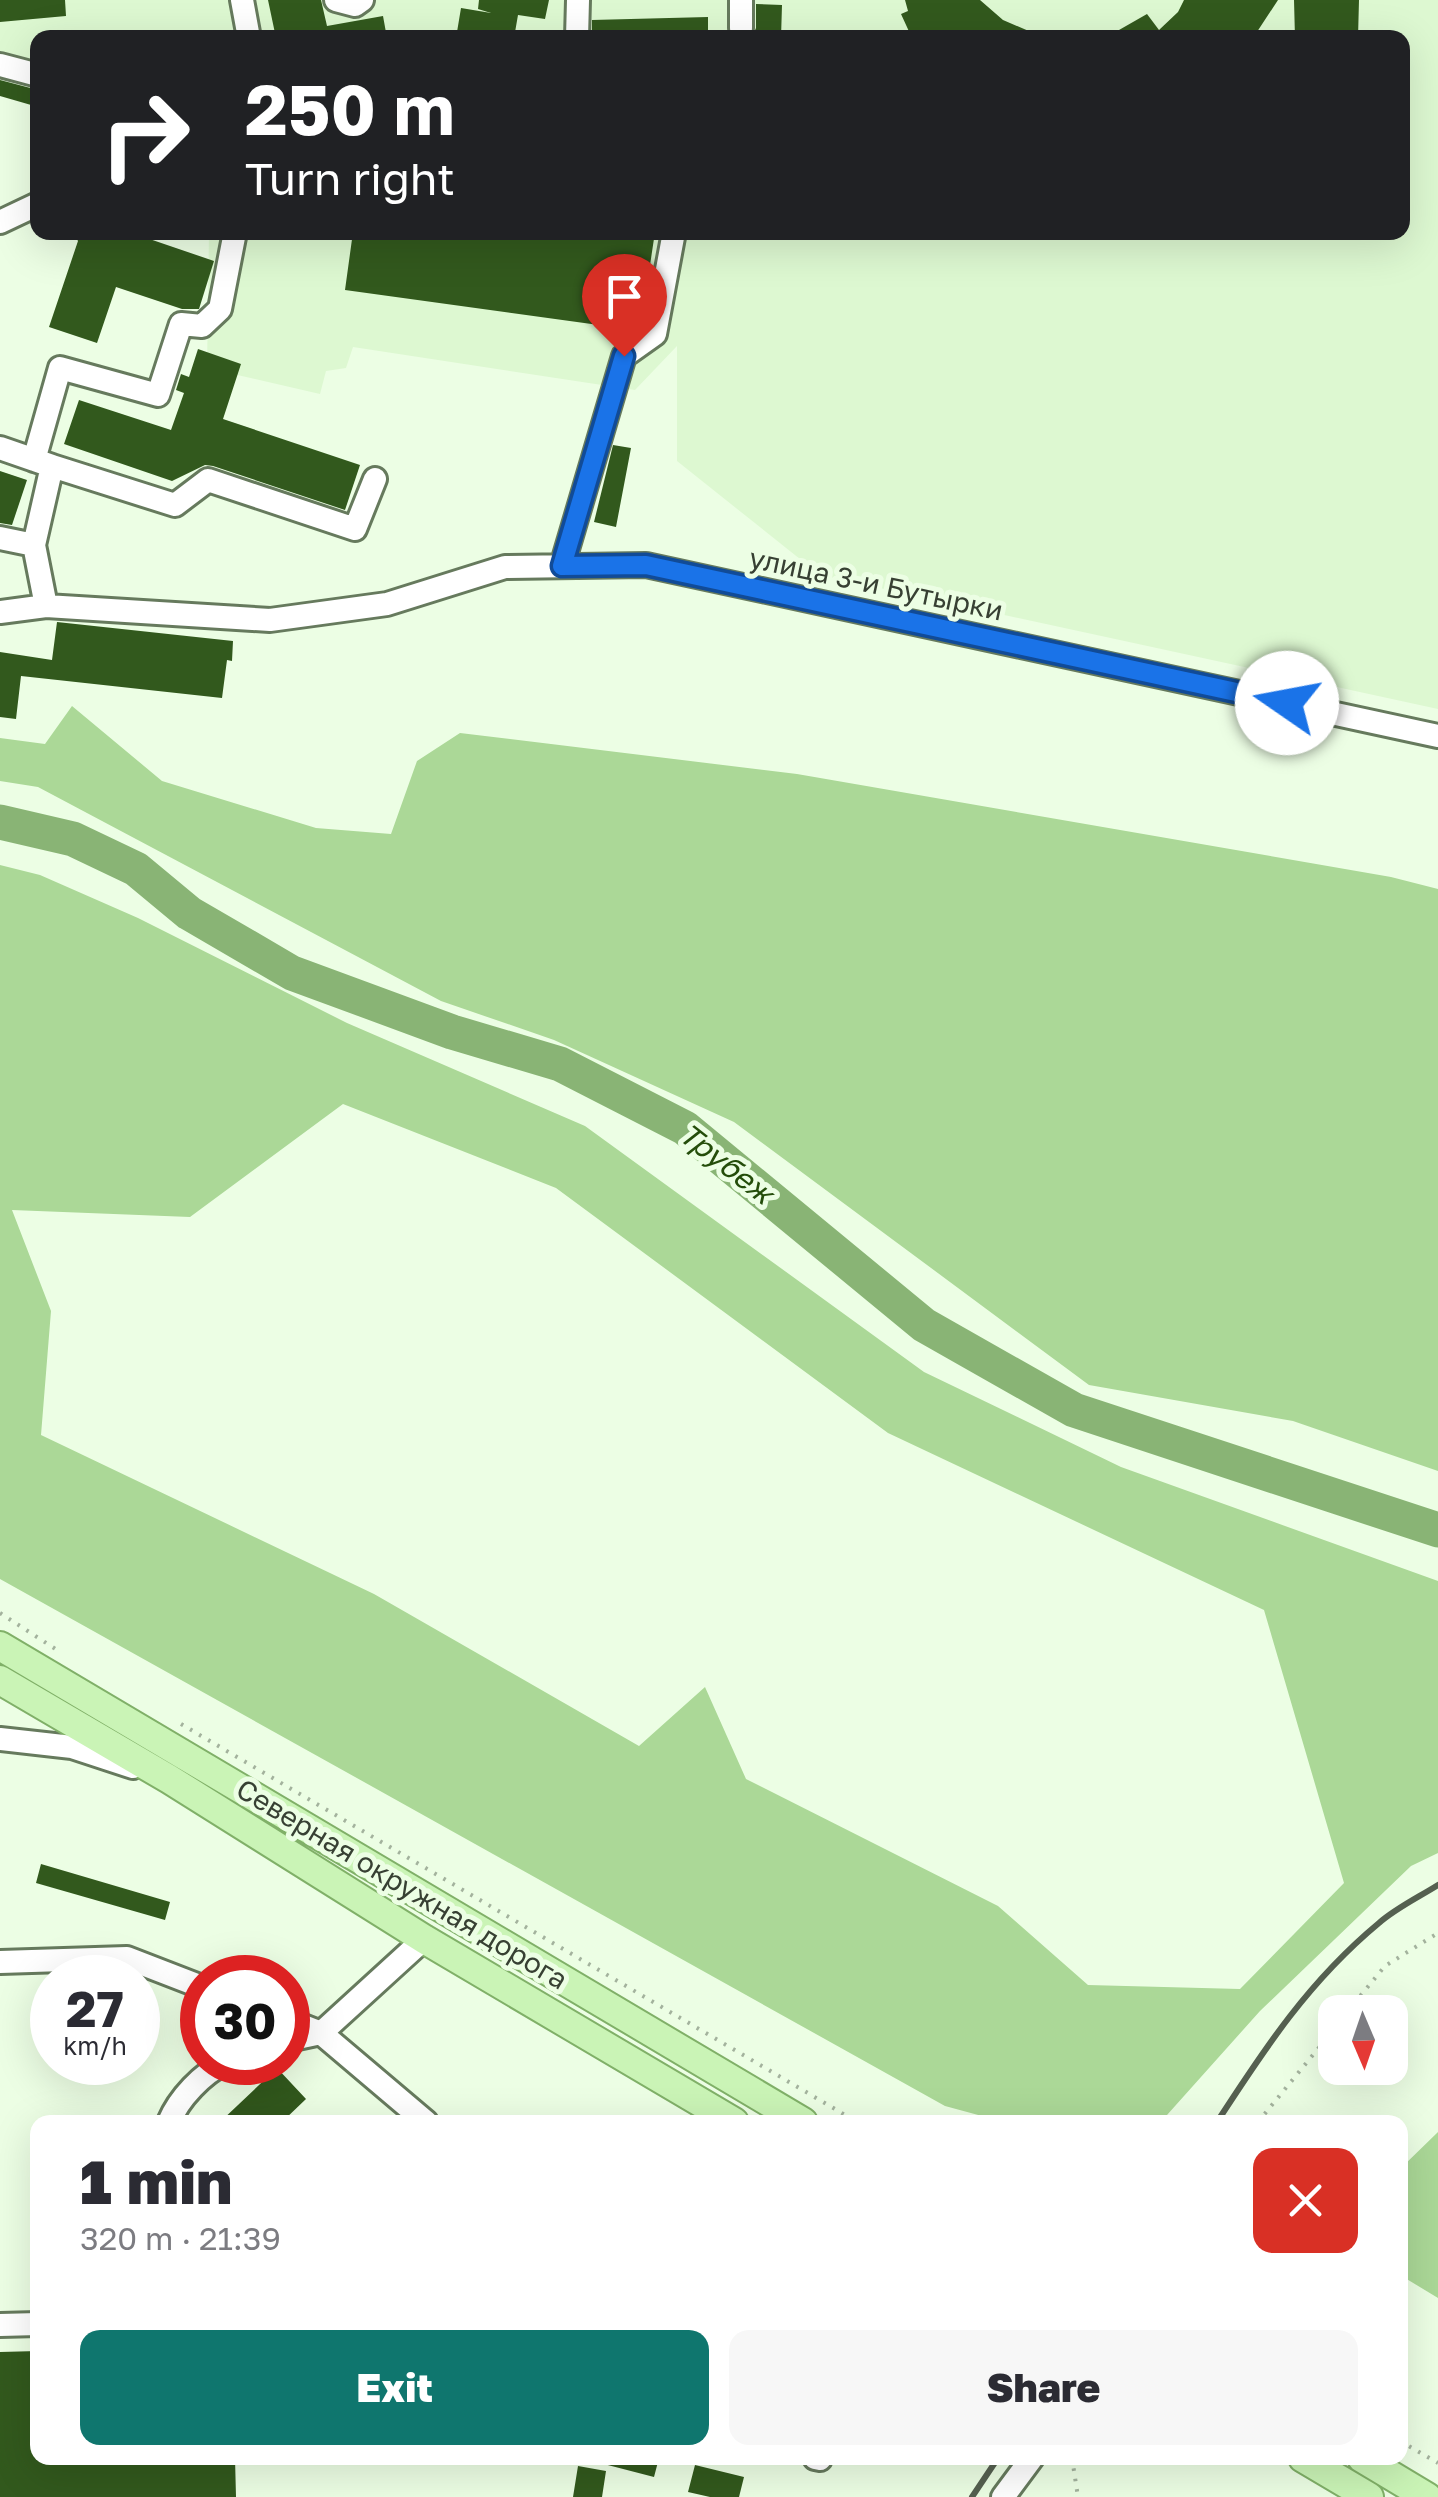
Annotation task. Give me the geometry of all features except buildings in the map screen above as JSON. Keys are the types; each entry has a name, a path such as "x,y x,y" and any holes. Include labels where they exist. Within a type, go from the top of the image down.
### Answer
{"main road":[{"name":"Северная окружная дорога","path":"0,1646 791,2115"},
{"name":"Северная окружная дорога","path":"0,1680 722,2115"},
{"path":"1315,2465 1368,2497"},
{"path":"1374,2465 1427,2497"}],"street":[{"path":"242,0 248,30"},
{"path":"336,0 355,4 362,0"},
{"path":"577,30 578,0"},
{"path":"741,0 741,28"},
{"path":"0,65 30,73"},
{"path":"0,222 30,208"},
{"path":"46,606 34,545 43,463 60,368 158,395 181,324 202,326 220,309 233,240"},
{"path":"562,566 624,356 654,334 672,240"},
{"path":"0,448 175,505 208,480 356,528 375,479"},
{"path":"0,538 34,545"},
{"name":"улица 3-и Бутырки","path":"0,612 46,606 270,620 386,604 505,568 646,565 1438,736"},
{"path":"0,1739 72,1747 168,1779"},
{"path":"310,2035 322,2033 424,1938"},
{"path":"0,1962 127,1958 180,1978"},
{"path":"310,2028 322,2033 418,2115"},
{"path":"172,2115 198,2085"},
{"path":"0,2325 30,2324"},
{"path":"1003,2497 1027,2465"}],"path":[{"path":"0,1613 62,1654"},
{"path":"180,1724 845,2115"},
{"path":"1362,1995 1386,1966 1438,1932"},
{"path":"1264,2115 1318,2049"},
{"path":"1408,2446 1438,2463"},
{"path":"1073,2465 1078,2497"}],"shaded area":[{"path":"0,0 1438,0 1438,709 820,575 677,461 677,346 635,390 353,347 346,368 326,371 320,394 207,368 209,240 1410,240 1410,30 30,30 30,68 0,51"}],"green space":[{"path":"72,706 162,781 316,828 391,834 417,761 460,733 797,774 1391,877 1438,889 1438,1471 1293,1421 1089,1385 734,1122 554,1040 441,1001 38,787 0,781 0,738 45,744"},
{"path":"0,865 40,875 138,918 347,1023 585,1126 924,1372 1121,1467 1438,1581 1438,1853 1411,1866 1260,2011 1167,2115 978,2115 945,2106 0,1579","holes":["343,1104 556,1188 888,1433 1264,1610 1344,1883 1240,1989 1088,1985 998,1906 746,1779 705,1687 639,1746 374,1594 41,1435 51,1311 12,1210 190,1217"]},
{"path":"1438,2132 1438,2298 1408,2280 1408,2161"}],"waterway":[{"name":"Трубеж","path":"0,822 73,839 136,869 189,913 292,973 452,1032 560,1064 685,1128 924,1325 1074,1410 1438,1530"}],"railway":[{"path":"1222,2115 1271,2042 1331,1968 1386,1918 1438,1885"},
{"path":"972,2497 993,2465"}],"route":[{"path":"624,356 562,566 646,565 1287,703"}]}
